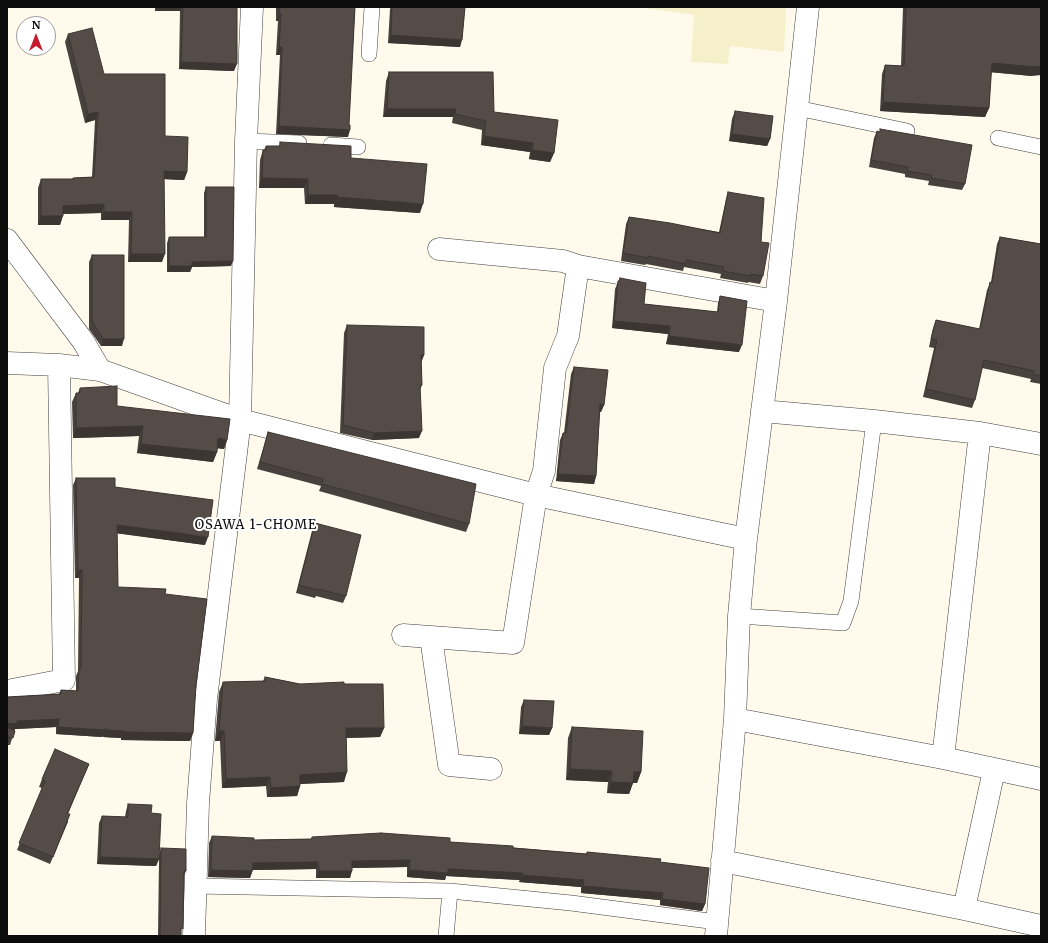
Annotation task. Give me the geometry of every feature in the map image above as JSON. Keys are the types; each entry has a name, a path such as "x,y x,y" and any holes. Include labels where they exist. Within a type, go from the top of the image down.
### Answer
{"street":[{"path":"194,936 198,803 206,699 240,420 246,141 252,7"},
{"path":"716,929 735,719 739,616 746,539 776,302 808,7"},
{"path":"7,240 82,341 100,370"},
{"path":"439,249 563,261 578,266 776,302"},
{"path":"403,635 513,643 536,495 544,471 555,368 568,336 578,266"},
{"path":"7,363 60,365 100,370 240,420 536,495 746,539"},
{"path":"7,691 64,680 60,365"},
{"path":"762,411 874,421 980,433 1041,444"},
{"path":"943,758 980,433"},
{"path":"431,637 448,765 491,769"},
{"path":"735,719 943,758 1041,780"},
{"path":"964,909 994,770"},
{"path":"722,861 964,909 1041,926"}],"lane":[{"path":"369,54 372,7"},
{"path":"797,108 907,131"},
{"path":"998,138 1041,147"},
{"path":"246,141 358,147"},
{"path":"739,616 843,623 851,602 874,421"},
{"path":"196,886 450,891 571,903 716,929"},
{"path":"446,936 450,891"}],"shaded area":[{"path":"639,7 786,7 784,52 730,46 728,64 691,62 694,15"}],"building":[{"path":"183,7 237,7 237,64 181,62"},
{"path":"279,7 355,7 349,125 350,130 279,126 282,47 279,47 281,14 279,14"},
{"path":"392,7 465,7 462,40 391,35"},
{"path":"906,7 1041,7 1041,66 1036,67 992,63 989,108 883,102 885,65 904,66"},
{"path":"92,28 104,74 165,74 165,136 188,137 187,172 164,171 165,254 131,254 132,212 104,212 104,204 63,206 63,216 41,216 41,179 73,179 94,177 98,112 88,114 68,34"},
{"path":"389,72 493,72 494,112 558,120 554,153 532,150 533,143 484,136 486,121 455,114 456,109 387,109"},
{"path":"735,111 773,116 770,139 732,134"},
{"path":"880,129 972,145 965,184 931,178 931,175 907,171 908,167 871,160 877,131 880,132"},
{"path":"280,142 351,146 351,158 427,164 423,204 337,197 338,195 308,195 308,179 262,178 263,150 266,150 266,146 280,146"},
{"path":"206,187 234,187 233,261 192,262 192,266 169,266 169,237 206,237"},
{"path":"728,192 764,198 761,242 769,243 763,276 750,274 750,276 723,271 724,267 686,260 686,264 648,256 648,258 623,253 629,217 720,233"},
{"path":"1000,237 1041,244 1041,376 1033,374 1034,371 984,360 975,400 926,389 937,340 931,339 936,320 980,329 990,282 992,283"},
{"path":"92,255 124,255 124,339 103,339 92,321"},
{"path":"620,278 646,283 644,304 718,312 720,296 747,301 742,345 669,336 670,326 614,321 618,281"},
{"path":"347,325 424,327 424,355 421,355 422,385 420,385 422,431 374,433 343,425"},
{"path":"574,367 608,370 604,405 600,404 596,476 558,474 563,433 566,433"},
{"path":"117,386 117,406 230,419 227,440 218,438 217,452 141,444 143,426 76,428 76,393 80,393 80,388"},
{"path":"268,432 476,484 469,524 322,484 323,479 260,462"},
{"path":"76,478 115,478 115,487 213,500 208,537 117,525 118,587 166,589 165,594 207,599 196,685 193,733 124,732 58,727 59,719 17,721 17,724 7,723 7,697 61,694 61,690 78,691 79,668 81,668 82,570 78,570"},
{"path":"315,523 361,535 346,596 299,585"},
{"path":"265,677 300,684 344,682 344,684 383,684 384,728 346,728 347,772 300,775 300,786 271,788 270,777 226,779 224,731 219,731 223,682 265,681"},
{"path":"524,700 554,701 552,728 522,726"},
{"path":"7,727 15,731 13,738 7,737"},
{"path":"572,727 643,731 641,772 634,772 633,783 611,782 612,771 570,769"},
{"path":"55,749 89,764 67,814 70,814 53,857 19,843 45,781 42,779"},
{"path":"128,804 152,805 151,813 161,814 159,859 100,857 102,816 128,817"},
{"path":"381,833 450,838 450,842 513,846 513,848 587,854 587,852 661,859 660,862 709,868 705,904 662,899 663,893 583,886 584,880 522,875 522,873 448,869 448,873 409,870 410,860 352,861 352,871 319,871 318,862 253,863 252,871 211,870 212,836 254,838 254,840 312,839 312,837"},
{"path":"161,848 186,849 183,929 181,928 181,936 160,936"}],"district":[{"name":"OSAWA 1-CHOME","path":"256,525"}]}
